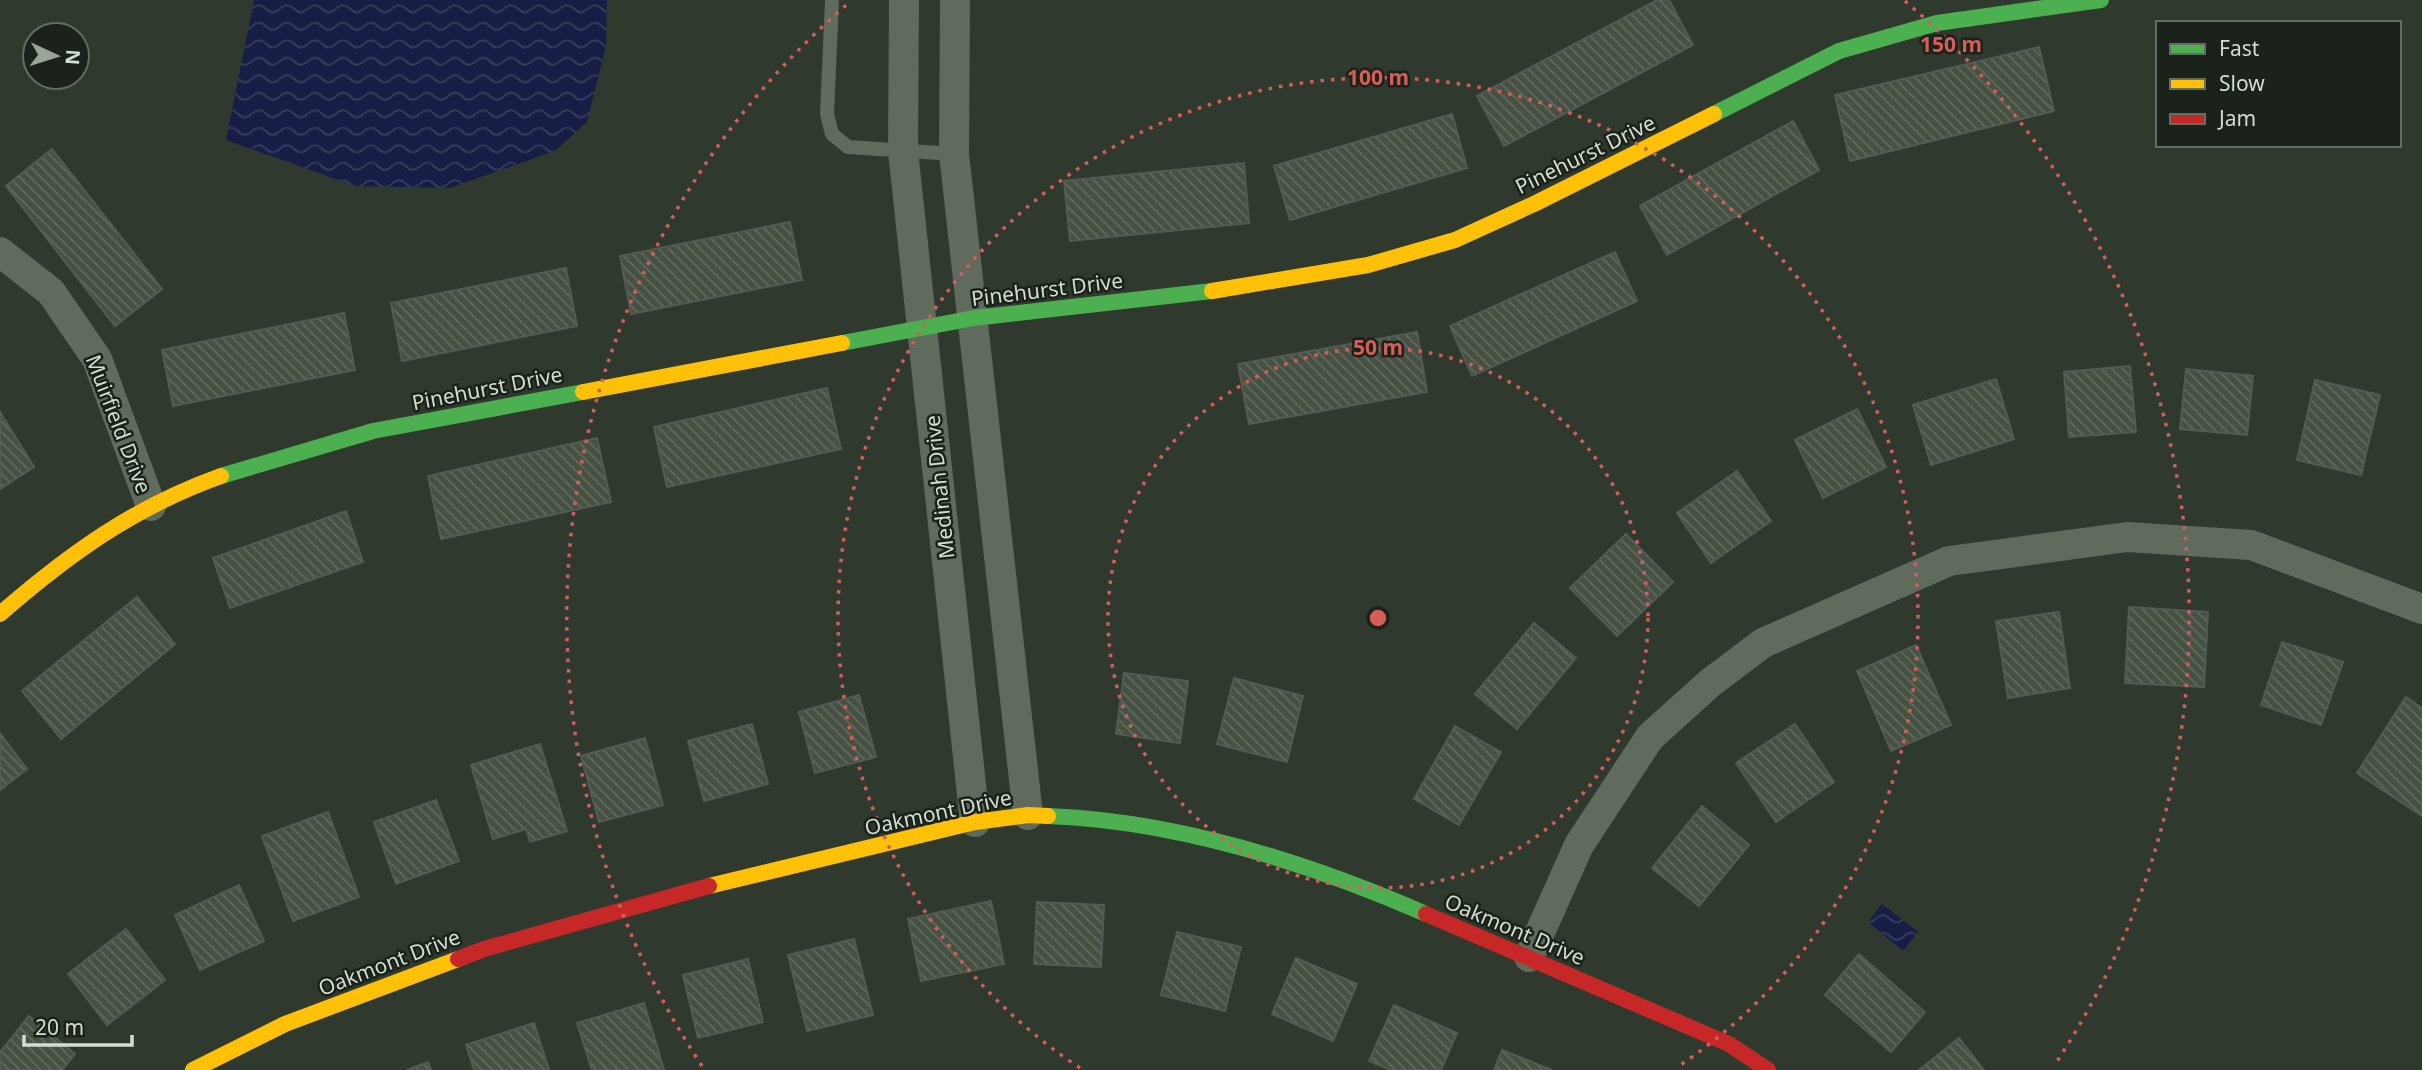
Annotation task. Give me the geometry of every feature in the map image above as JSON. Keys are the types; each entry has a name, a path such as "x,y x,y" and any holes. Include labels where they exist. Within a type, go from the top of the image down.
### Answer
{"street":[{"name":"Medinah Drive","path":"904,0 903,151 975,822"},
{"path":"956,0 954,154 1028,814"},
{"name":"Pinehurst Drive","path":"0,614 54,568 131,515 199,484 276,457 373,431 974,318 1234,288 1368,265 1455,240 1546,198 1839,51 1937,23 2101,0"},
{"name":"Muirfield Drive","path":"0,252 51,292 97,359 151,506"},
{"path":"1529,957 1578,845 1650,737 1710,683 1763,643 1948,561 2127,537 2251,545 2422,609"},
{"name":"Oakmont Drive","path":"193,1070 285,1024 484,949 651,900 975,822 1028,814 1100,818 1231,844 1374,891 1730,1044 1768,1070"}],"lane":[{"path":"832,0 827,114 832,134 848,147 954,154"}],"water":[{"path":"254,0 607,0 606,46 587,122 555,151 450,188 355,186 226,140"},
{"path":"1882,904 1918,932 1903,951 1868,922"}],"building":[{"path":"1657,0 1669,0 1693,45 1504,146 1477,96"},
{"path":"2039,47 2054,111 1850,161 1835,95"},
{"path":"1452,114 1467,168 1290,220 1274,166"},
{"path":"1793,121 1819,170 1667,255 1640,206"},
{"path":"52,149 162,289 115,326 6,186"},
{"path":"1244,163 1249,223 1070,241 1064,181"},
{"path":"790,222 802,280 631,314 620,256"},
{"path":"1615,252 1637,301 1472,376 1450,326"},
{"path":"566,268 577,326 402,361 391,303"},
{"path":"344,313 355,370 173,406 162,350"},
{"path":"1417,332 1427,392 1249,424 1238,364"},
{"path":"2130,366 2136,432 2069,437 2064,372"},
{"path":"2186,369 2253,376 2247,435 2180,429"},
{"path":"1996,379 2014,439 1931,465 1913,405"},
{"path":"2315,380 2380,395 2361,475 2297,460"},
{"path":"827,388 841,449 667,487 654,427"},
{"path":"1857,409 1886,467 1823,498 1795,440"},
{"path":"0,412 34,467 0,489"},
{"path":"597,438 611,502 441,539 428,476"},
{"path":"1737,471 1771,521 1711,563 1677,513"},
{"path":"346,511 363,562 230,608 213,558"},
{"path":"1626,534 1673,582 1617,636 1570,588"},
{"path":"137,597 175,644 61,739 22,691"},
{"path":"2129,607 2208,612 2204,687 2125,683"},
{"path":"2059,612 2070,688 2008,698 1996,621"},
{"path":"1534,623 1576,658 1517,729 1475,694"},
{"path":"2282,642 2343,662 2321,725 2261,705"},
{"path":"1916,645 1951,725 1891,751 1857,671"},
{"path":"1124,673 1188,681 1180,743 1116,734"},
{"path":"1234,678 1303,696 1287,762 1217,744"},
{"path":"859,695 876,757 815,773 799,712"},
{"path":"2406,697 2422,708 2422,816 2357,773"},
{"path":"752,724 768,784 704,801 688,741"},
{"path":"1795,724 1834,782 1776,822 1736,763"},
{"path":"1455,726 1501,752 1459,825 1414,799"},
{"path":"0,733 27,769 0,790"},
{"path":"645,738 663,805 599,822 581,756"},
{"path":"540,744 567,831 530,842 526,829 493,839 471,765"},
{"path":"436,800 459,861 396,884 374,822"},
{"path":"1702,806 1749,845 1699,906 1652,868"},
{"path":"328,812 359,897 293,921 262,836"},
{"path":"239,885 264,941 200,970 175,915"},
{"path":"991,901 1004,964 921,981 908,919"},
{"path":"1037,902 1104,905 1101,967 1034,964"},
{"path":"126,929 165,980 107,1025 68,974"},
{"path":"1177,932 1241,947 1225,1011 1161,995"},
{"path":"854,939 873,1015 807,1031 788,955"},
{"path":"1859,954 1925,1012 1891,1052 1825,995"},
{"path":"1296,958 1357,984 1333,1041 1272,1014"},
{"path":"748,959 763,1022 698,1038 683,975"},
{"path":"644,1003 664,1070 592,1070 577,1023"},
{"path":"1394,1005 1457,1033 1441,1070 1391,1070 1369,1061"},
{"path":"29,1016 75,1054 62,1070 0,1070 0,1052"},
{"path":"534,1023 549,1070 474,1070 466,1045"},
{"path":"1959,1038 1984,1070 1919,1070"},
{"path":"1502,1050 1552,1070 1494,1070"},
{"path":"428,1062 431,1070 407,1070"}],"traffic: fast":[{"path":"1714,114 1839,51 1937,23 2101,0"},
{"path":"842,343 974,318 1212,291"},
{"path":"221,476 373,431 583,392"},
{"path":"1048,816 1145,826 1241,847 1335,877 1426,914"}],"traffic: slow":[{"path":"1212,291 1368,265 1455,240 1534,204 1714,114"},
{"path":"583,392 842,343"},
{"path":"0,614 51,571 131,517 189,488 221,476"},
{"path":"709,886 975,822 1028,815 1048,816"},
{"path":"193,1070 285,1024 458,959"}],"traffic: jam":[{"path":"458,959 484,949 709,886"},
{"path":"1426,914 1729,1044 1768,1070"}]}
